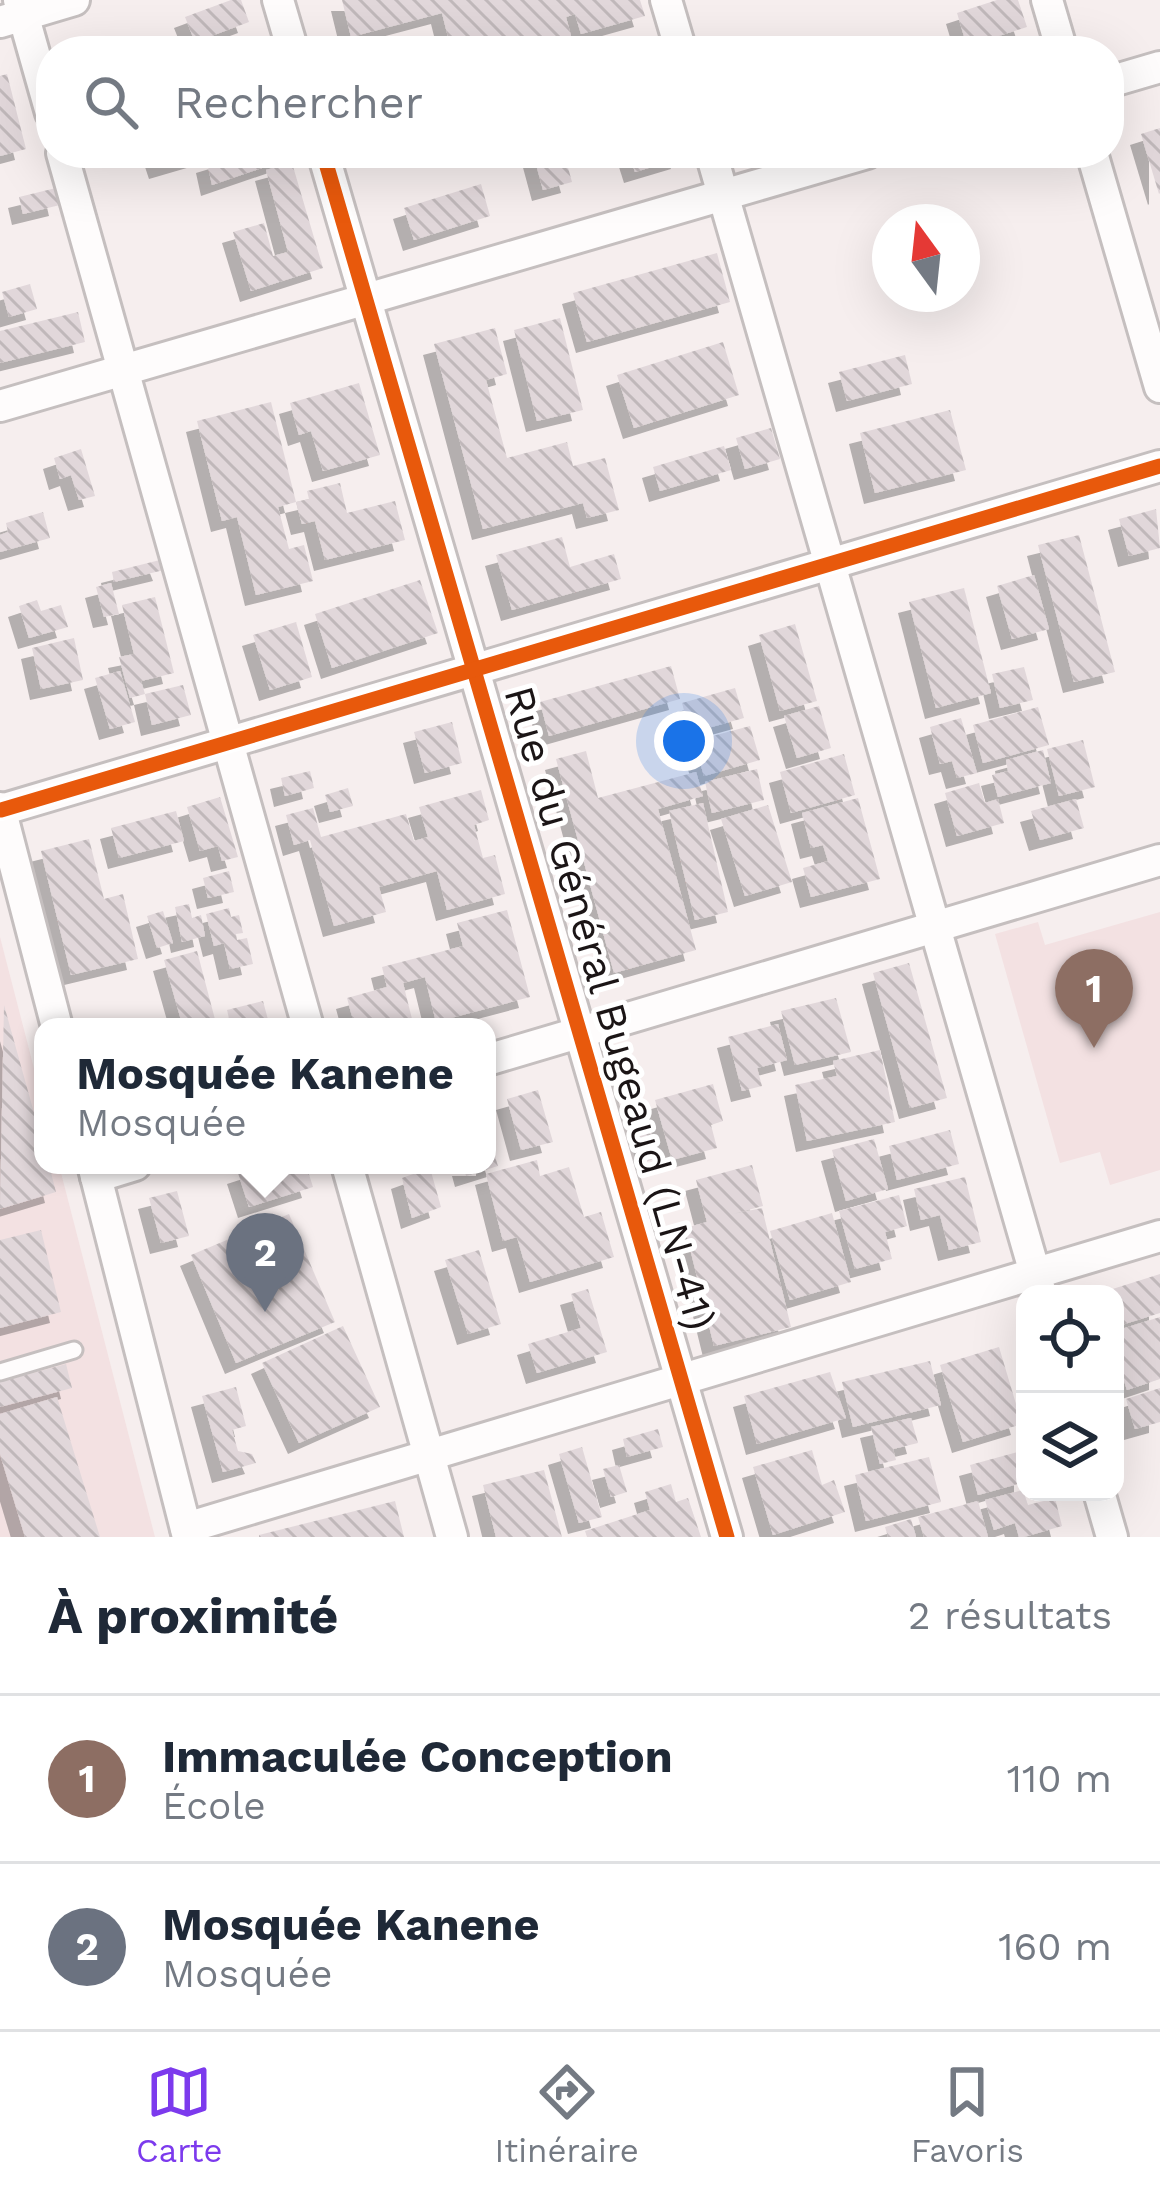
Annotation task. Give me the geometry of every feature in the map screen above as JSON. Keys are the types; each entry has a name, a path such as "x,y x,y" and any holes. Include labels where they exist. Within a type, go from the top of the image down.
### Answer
{"street":[{"path":"36,72 14,12 74,0"},
{"path":"278,0 289,36"},
{"path":"666,0 677,36"},
{"path":"1047,0 1058,36"},
{"path":"1124,78 1160,68"},
{"path":"66,168 305,1018"},
{"name":"Rue du Général Bugeaud (LN-41)","path":"327,168 727,1537"},
{"path":"715,168 1038,1284"},
{"path":"0,406 816,168"},
{"path":"1096,168 1160,387"},
{"path":"55,1018 0,809 1160,466"},
{"path":"496,1057 1160,860"},
{"path":"95,1174 187,1533 681,1380 1038,1284 1160,1237"},
{"path":"350,1174 452,1537"},
{"path":"1102,1501 1112,1537"}],"lane":[{"path":"0,1372 74,1350"}],"shaded area":[{"path":"1160,912 1160,1170 1110,1185 1100,1152 1060,1163 995,934 1038,922 1045,945"},
{"path":"0,937 34,1068 34,1174 61,1174 155,1537 0,1537"}],"building":[{"path":"241,0 249,22 211,36 193,36 185,17"},
{"path":"342,0 640,0 645,16 581,34 575,14 566,17 571,36 448,36 442,13 351,36"},
{"path":"997,0 1018,0 1027,27 999,36 964,36 957,13"},
{"path":"7,74 26,149 0,156 0,76"},
{"path":"1160,128 1160,193 1159,194 1141,134"},
{"path":"208,168 262,168 212,185"},
{"path":"293,168 323,268 251,291 233,232 264,223 273,256 288,252 266,170"},
{"path":"537,168 568,168 572,182 543,190"},
{"path":"481,184 490,216 414,240 404,208"},
{"path":"56,188 60,205 23,214 19,197"},
{"path":"717,253 730,302 587,342 573,293"},
{"path":"30,284 37,309 9,317 2,292"},
{"path":"78,312 85,342 0,363 0,331"},
{"path":"560,318 583,410 537,421 514,330"},
{"path":"495,328 507,374 486,380 507,458 567,442 573,466 605,458 619,510 587,518 583,503 483,529 434,344"},
{"path":"723,342 739,395 634,428 617,375"},
{"path":"905,355 912,384 847,401 839,372"},
{"path":"359,383 380,455 323,471 311,431 299,435 290,403"},
{"path":"271,402 296,502 278,507 289,549 304,545 313,581 256,595 237,517 222,521 197,421"},
{"path":"950,410 966,470 875,493 860,433"},
{"path":"771,428 780,459 745,469 736,438"},
{"path":"724,446 731,470 660,491 653,467"},
{"path":"81,449 95,496 79,500 71,475 60,479 54,458"},
{"path":"340,483 347,513 395,501 405,540 325,560 315,521 302,524 296,502 309,499 307,491"},
{"path":"1156,509 1160,548 1129,556 1119,519"},
{"path":"43,512 50,538 0,552 0,535 8,532 6,523"},
{"path":"1079,535 1115,672 1074,682 1038,545"},
{"path":"562,537 570,567 614,554 621,579 512,610 496,555"},
{"path":"160,560 164,570 114,582 112,572"},
{"path":"1034,575 1049,629 1012,639 997,586"},
{"path":"420,580 438,633 332,668 315,614"},
{"path":"111,583 119,614 104,617 96,587"},
{"path":"964,588 991,693 936,708 909,602"},
{"path":"155,597 174,673 141,681 145,694 130,698 119,657 134,654 122,605"},
{"path":"37,600 41,611 61,605 68,627 29,638 19,606"},
{"path":"296,622 312,677 270,690 253,635"},
{"path":"795,624 817,701 780,711 759,635"},
{"path":"74,638 83,680 41,689 32,648"},
{"path":"671,666 680,699 549,736 540,702"},
{"path":"1024,667 1033,700 1000,708 992,674"},
{"path":"120,671 135,722 110,729 95,678"},
{"path":"183,685 191,715 152,725 145,694"},
{"path":"735,688 744,718 690,733 682,703"},
{"path":"819,706 831,748 797,758 784,716"},
{"path":"1038,707 1049,745 983,763 973,725"},
{"path":"961,718 977,773 957,778 952,761 940,764 930,727"},
{"path":"452,722 462,763 425,773 414,732"},
{"path":"750,726 760,760 704,776 694,741"},
{"path":"1083,740 1095,787 1059,796 1047,749"},
{"path":"1043,750 1051,783 998,797 992,775 1008,771 1006,760"},
{"path":"586,751 598,798 696,772 703,796 658,809 696,950 614,973 556,759"},
{"path":"844,754 855,795 791,813 780,772"},
{"path":"757,769 764,800 712,813 705,782"},
{"path":"310,771 314,788 285,796 281,778"},
{"path":"979,783 985,803 998,799 1004,823 957,836 945,793"},
{"path":"348,788 353,806 330,812 325,795"},
{"path":"481,790 489,820 474,825 483,858 495,855 505,894 447,910 437,871 379,887 386,912 334,926 310,840 294,845 286,815 313,808 321,837 406,814 414,841 428,837 419,807"},
{"path":"220,797 238,857 222,861 218,846 200,851 187,807"},
{"path":"858,798 880,879 811,897 803,868 828,861 823,845 811,848 802,813"},
{"path":"1076,799 1084,828 1040,840 1031,811"},
{"path":"703,803 728,912 695,920 669,811"},
{"path":"768,805 792,882 745,896 721,819"},
{"path":"176,811 184,841 119,858 111,828"},
{"path":"89,839 104,899 123,894 138,959 71,975 41,851"},
{"path":"229,871 234,892 208,898 203,878"},
{"path":"189,904 192,918 201,915 205,936 182,942 175,907"},
{"path":"229,908 231,917 239,915 243,933 236,934 237,940 247,938 253,964 230,969 224,943 214,946 206,914"},
{"path":"507,910 530,997 435,1018 425,977 403,983 412,1018 353,1018 347,998 387,987 382,967 463,946 457,923"},
{"path":"163,911 173,943 157,948 147,916"},
{"path":"197,951 215,1018 180,1018 164,960"},
{"path":"909,963 947,1098 910,1108 873,973"},
{"path":"836,998 851,1052 795,1065 781,1011"},
{"path":"263,1001 268,1018 229,1018 227,1010"},
{"path":"4,1005 34,1113 34,1174 51,1174 56,1192 0,1209"},
{"path":"778,1024 787,1060 757,1068 762,1086 742,1091 728,1037"},
{"path":"880,1050 895,1122 807,1141 795,1085 837,1076 833,1061"},
{"path":"713,1084 723,1121 711,1125 717,1148 672,1160 655,1100"},
{"path":"538,1090 553,1142 521,1150 507,1099"},
{"path":"644,1108 658,1158 645,1162 630,1112"},
{"path":"950,1130 959,1164 897,1180 889,1146"},
{"path":"874,1139 888,1189 846,1201 832,1150"},
{"path":"537,1160 540,1176 569,1167 584,1217 601,1212 614,1257 530,1282 517,1237 503,1241 486,1174"},
{"path":"752,1165 763,1206 733,1214 762,1208 791,1327 714,1346 685,1228 707,1222 696,1180"},
{"path":"238,1174 309,1174 313,1187 249,1207"},
{"path":"432,1174 441,1207 412,1218 402,1178"},
{"path":"965,1177 981,1242 949,1250 940,1215 921,1220 914,1189"},
{"path":"177,1191 189,1236 161,1243 149,1198"},
{"path":"899,1195 907,1226 885,1232 892,1259 855,1269 839,1211"},
{"path":"832,1213 851,1282 790,1300 770,1231"},
{"path":"289,1214 335,1322 236,1363 191,1255"},
{"path":"41,1230 61,1312 0,1328 0,1240"},
{"path":"479,1250 501,1324 468,1334 445,1260"},
{"path":"1160,1274 1160,1313 1124,1324 1124,1285"},
{"path":"588,1289 607,1352 537,1373 528,1344 581,1328 571,1294"},
{"path":"1160,1317 1160,1379 1127,1390 1124,1328"},
{"path":"343,1326 380,1407 299,1443 262,1363"},
{"path":"999,1347 1016,1404 1016,1426 963,1442 940,1365"},
{"path":"930,1361 941,1405 853,1427 842,1382"},
{"path":"66,1364 72,1388 0,1407 0,1382"},
{"path":"830,1372 846,1418 757,1444 744,1396"},
{"path":"236,1387 246,1426 232,1430 238,1451 252,1454 256,1463 223,1472 202,1396"},
{"path":"1160,1388 1160,1422 1135,1429 1126,1399"},
{"path":"57,1397 100,1537 25,1537 0,1454 0,1414"},
{"path":"911,1418 918,1443 893,1449 896,1460 880,1464 871,1427"},
{"path":"658,1429 663,1447 627,1457 623,1439"},
{"path":"582,1447 602,1517 579,1523 559,1454"},
{"path":"812,1450 822,1485 834,1480 845,1512 773,1535 753,1467"},
{"path":"1016,1452 1016,1484 978,1495 970,1465"},
{"path":"929,1457 941,1502 866,1521 855,1475"},
{"path":"619,1465 627,1492 611,1497 603,1469"},
{"path":"544,1470 562,1537 496,1537 483,1485"},
{"path":"671,1484 676,1502 688,1498 701,1537 587,1537 585,1531 650,1510 645,1492"},
{"path":"1016,1492 1016,1501 1028,1505 1056,1501 1062,1526 1024,1537 1019,1537 1015,1523 994,1530 985,1500"},
{"path":"395,1501 404,1537 259,1537 259,1535"},
{"path":"978,1501 988,1537 924,1537 918,1517"},
{"path":"911,1519 916,1537 888,1537 885,1527"}],"cycle path":[{"path":"327,168 727,1537"},
{"path":"1,810 1160,466"}],"place":[{"name":"Immaculée Conception","path":"1094,1048"},
{"name":"Mosquée Kanene","path":"265,1312"}]}
